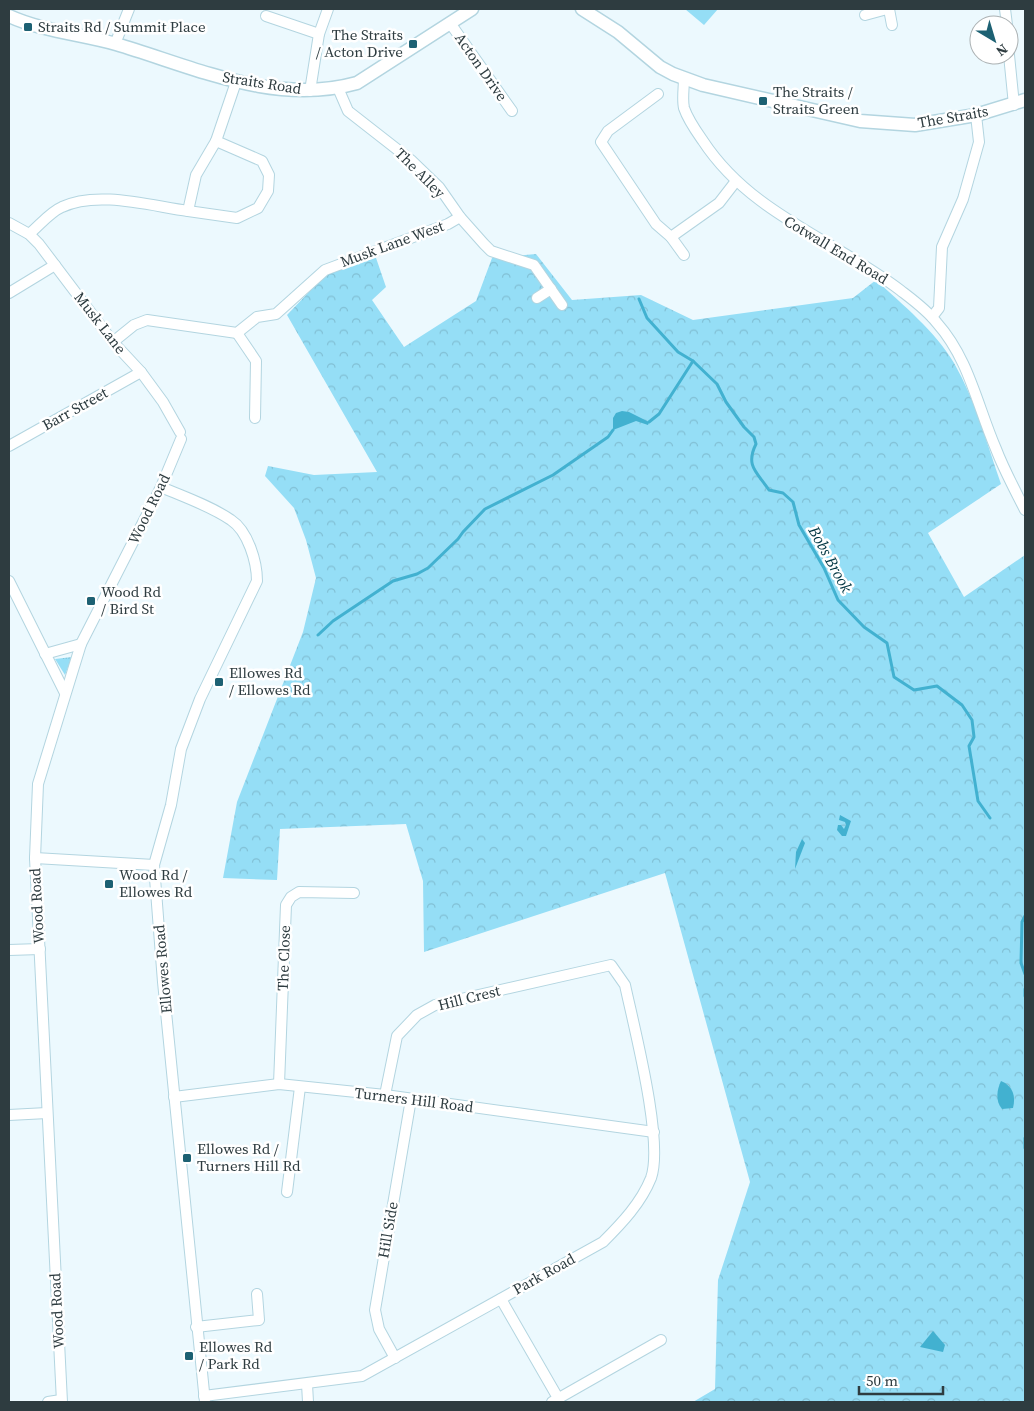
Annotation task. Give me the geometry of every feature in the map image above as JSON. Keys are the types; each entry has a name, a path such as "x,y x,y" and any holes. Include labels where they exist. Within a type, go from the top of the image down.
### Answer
{"street":[{"path":"115,44 129,9"},
{"path":"310,90 319,34 328,9"},
{"name":"Straits Road","path":"9,16 24,23 115,44 236,82 310,90 338,88 357,83 472,9"},
{"path":"582,9 618,32 660,67 684,78"},
{"path":"865,15 888,9 892,25"},
{"path":"266,16 319,34"},
{"name":"Acton Drive","path":"450,23 512,111"},
{"path":"1011,65 1020,103"},
{"name":"The Straits","path":"684,78 703,85 860,121 915,125 976,115 1020,103"},
{"name":"Cotwall End Road","path":"684,78 684,107 691,123 718,164 780,216 874,270 932,317 960,354 996,449 1025,510"},
{"path":"188,211 199,167 216,142 236,82"},
{"name":"The Alley","path":"338,88 348,111 412,161 438,187 460,217 491,251 534,265 562,305"},
{"path":"658,94 608,131 600,142 656,224 671,237 684,255"},
{"path":"932,317 939,308 942,247 963,199 979,142 976,115"},
{"path":"29,234 61,207 84,200 100,199 237,218 258,208 268,191 269,175 262,161 216,142"},
{"path":"671,237 719,203 736,181"},
{"name":"Musk Lane West","path":"237,333 257,317 276,314 325,270 448,224 460,217"},
{"name":"Musk Lane","path":"9,223 29,234 55,265 113,342 141,372 163,402 181,436"},
{"path":"9,292 55,265"},
{"path":"537,298 551,289"},
{"path":"113,342 134,325 147,320 237,333 256,361 255,418"},
{"name":"Barr Street","path":"9,446 141,372"},
{"name":"Wood Road","path":"62,1401 35,858 38,784 81,644 162,487 181,436"},
{"name":"Ellowes Road","path":"162,487 232,521 248,541 257,564 257,581 200,699 181,749 171,805 154,865 174,1096 204,1399"},
{"path":"9,580 65,693"},
{"path":"45,654 81,644"},
{"path":"35,858 154,865"},
{"name":"The Close","path":"279,1084 286,905 299,892 354,894"},
{"path":"9,950 40,950"},
{"name":"Hill Crest","path":"385,1095 397,1036 417,1015 429,1008 435,1005 611,965"},
{"name":"Park Road","path":"204,1399 362,1376 603,1242 624,1222 652,1176 654,1132 625,985 611,965"},
{"name":"Turners Hill Road","path":"174,1096 279,1084 385,1095 654,1132"},
{"path":"287,1192 300,1087"},
{"name":"Hill Side","path":"395,1358 379,1329 375,1310 411,1099"},
{"path":"9,1115 47,1113"},
{"path":"196,1327 259,1320 257,1294"},
{"path":"500,1299 555,1400 661,1340"},
{"path":"307,1384 308,1402"},
{"path":"48,1402 62,1401"}],"green space":[{"path":"685,9 718,9 704,25"},
{"path":"374,252 386,287 372,300 404,347 476,301 492,258 536,254 572,300 641,295 693,320 853,298 876,280 928,329 954,363 974,407 1001,484 928,533 964,597 1025,555 1025,1402 693,1402 715,1389 718,1280 750,1182 665,873 424,952 423,881 406,824 280,829 277,880 223,878 237,802 303,632 316,578 306,540 294,508 265,476 268,466 314,475 377,472 287,315 329,271"},
{"path":"72,657 65,675 55,659"}],"shaded area":[{"path":"622,411 629,412 649,422 648,425 636,421 613,430 613,418 616,413"},
{"path":"840,815 851,821 846,836 842,836 837,830 838,825 841,825 844,829 846,825 845,822 839,820"},
{"path":"802,839 805,843 795,869 796,852"},
{"path":"1001,1081 1013,1092 1013,1108 1002,1109 998,1102 998,1088"},
{"path":"933,1331 945,1345 943,1352 920,1347"}],"waterway":[{"name":"Bobs Brook","path":"639,299 647,318 678,352 693,361 717,384 726,402 744,427 754,437 756,444 752,458 754,469 769,490 783,493 793,502 799,525 824,568 838,600 864,627 887,643 894,677 914,690 937,686 962,705 972,720 974,737 969,746 978,801 990,818"},
{"path":"649,422 659,414 693,361"},
{"path":"318,635 333,621 393,581 417,574 428,568 485,509 553,475 608,437 613,430"},
{"name":"Bobs Brook","path":"1025,916 1022,922 1021,963 1025,974"},
{"name":"Bobs Brook","path":"1025,989 1025,996"},
{"name":"Bobs Brook","path":"1025,1138 1025,1148"}],"place":[{"name":"Straits Rd / Summit Place","path":"28,27"},
{"name":"The Straits / Acton Drive","path":"413,44"},
{"name":"The Straits / Straits Green","path":"763,101"},
{"name":"Wood Rd / Bird St","path":"91,601"},
{"name":"Ellowes Rd / Ellowes Rd","path":"219,682"},
{"name":"Wood Rd / Ellowes Rd","path":"109,884"},
{"name":"Ellowes Rd / Turners Hill Rd","path":"187,1158"},
{"name":"Ellowes Rd / Park Rd","path":"189,1356"}]}
